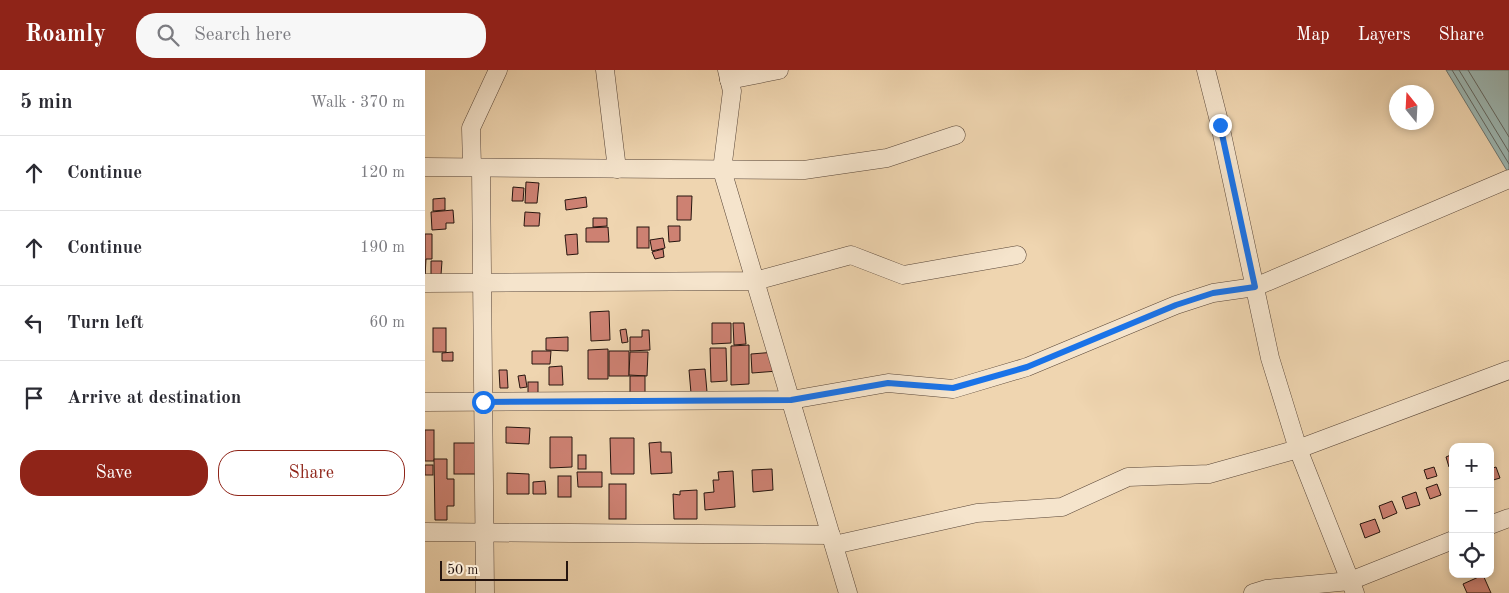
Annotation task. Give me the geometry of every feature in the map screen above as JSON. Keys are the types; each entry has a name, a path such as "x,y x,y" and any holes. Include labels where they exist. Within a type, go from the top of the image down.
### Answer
{"street":[{"path":"485,593 482,282 476,168 471,128 498,70"},
{"path":"605,70 617,169"},
{"path":"779,70 728,75 732,91 722,170 848,593"},
{"path":"1206,70 1220,125 1270,358 1298,449 1352,587"},
{"path":"425,167 804,170 887,158 955,135"},
{"path":"425,402 791,400 888,383 953,388 1027,367 1176,305 1213,293 1255,287 1509,179"},
{"path":"425,282 755,281 851,256 903,276 1017,255"},
{"path":"425,532 833,540 977,513 1063,507 1128,477 1209,474 1298,449 1509,370"},
{"path":"1494,524 1509,518"},
{"path":"1253,593 1266,589 1352,587 1449,542"}],"water":[{"path":"1446,70 1509,70 1509,174"}],"building":[{"path":"526,182 539,183 537,203 525,203"},
{"path":"513,187 524,188 523,201 512,201"},
{"path":"677,196 692,196 691,220 677,220"},
{"path":"586,197 587,207 566,210 565,200"},
{"path":"445,198 445,210 433,211 433,199"},
{"path":"453,210 454,223 446,223 446,229 432,230 431,212"},
{"path":"525,212 540,213 539,226 524,226"},
{"path":"593,218 607,218 607,226 593,227"},
{"path":"668,226 680,226 680,241 669,242"},
{"path":"608,227 609,242 586,242 586,228"},
{"path":"637,227 649,227 649,248 637,248"},
{"path":"425,234 432,234 432,259 426,259 425,277"},
{"path":"577,234 578,254 567,255 565,235"},
{"path":"663,238 665,248 652,251 650,240"},
{"path":"663,249 664,257 655,259 652,252"},
{"path":"431,261 442,261 441,275 431,275"},
{"path":"609,311 610,340 591,341 590,312"},
{"path":"712,323 731,323 731,343 712,344"},
{"path":"733,323 744,323 746,344 734,345"},
{"path":"433,328 446,328 446,352 433,352"},
{"path":"626,329 628,342 622,343 620,330"},
{"path":"642,330 649,330 650,350 630,351 630,337 642,337"},
{"path":"568,337 568,351 546,350 546,338"},
{"path":"749,345 749,384 731,385 731,346"},
{"path":"710,348 726,348 727,381 711,382"},
{"path":"608,349 608,379 588,379 588,350"},
{"path":"532,351 551,351 550,364 532,364"},
{"path":"609,351 629,351 629,376 609,376"},
{"path":"453,352 453,361 442,361 442,353"},
{"path":"630,352 648,352 647,376 629,375"},
{"path":"776,352 778,371 752,373 751,354"},
{"path":"562,366 563,385 549,385 549,367"},
{"path":"705,369 707,392 691,393 689,370"},
{"path":"499,370 507,370 508,388 500,388"},
{"path":"525,375 527,387 520,388 518,376"},
{"path":"630,376 645,376 645,397 630,397"},
{"path":"528,382 538,382 538,393 528,393"},
{"path":"506,427 530,428 529,444 506,443"},
{"path":"425,430 434,430 434,461 425,461"},
{"path":"550,437 572,437 572,467 550,468"},
{"path":"610,438 634,438 634,474 611,474"},
{"path":"661,442 661,452 671,452 672,473 651,474 649,443"},
{"path":"454,443 478,443 478,474 454,474"},
{"path":"578,455 586,455 586,469 578,469"},
{"path":"1449,456 1449,467 1446,457"},
{"path":"434,459 447,459 447,479 454,479 454,506 447,506 447,520 435,520"},
{"path":"425,465 433,465 433,475 425,475"},
{"path":"1434,467 1437,476 1427,479 1424,470"},
{"path":"1496,467 1500,478 1494,480 1494,468"},
{"path":"772,469 773,490 753,492 752,470"},
{"path":"733,471 735,507 705,510 704,493 714,492 713,480 719,480 718,472"},
{"path":"577,472 602,472 602,487 578,487"},
{"path":"507,473 529,474 529,494 507,494"},
{"path":"558,476 571,476 571,497 558,497"},
{"path":"545,481 546,494 533,494 533,482"},
{"path":"609,484 626,484 626,519 609,519"},
{"path":"1437,484 1441,495 1430,499 1426,488"},
{"path":"697,490 697,519 674,519 673,494 680,495 680,491"},
{"path":"1416,492 1420,505 1406,509 1402,497"},
{"path":"1392,501 1397,513 1383,519 1379,506"},
{"path":"1375,519 1380,532 1365,538 1360,524"},
{"path":"1476,578 1484,578 1491,593 1467,593 1463,584"}],"route":[{"path":"483,402 791,400 888,383 953,388 1027,367 1176,305 1213,293 1255,287 1220,125"}]}
